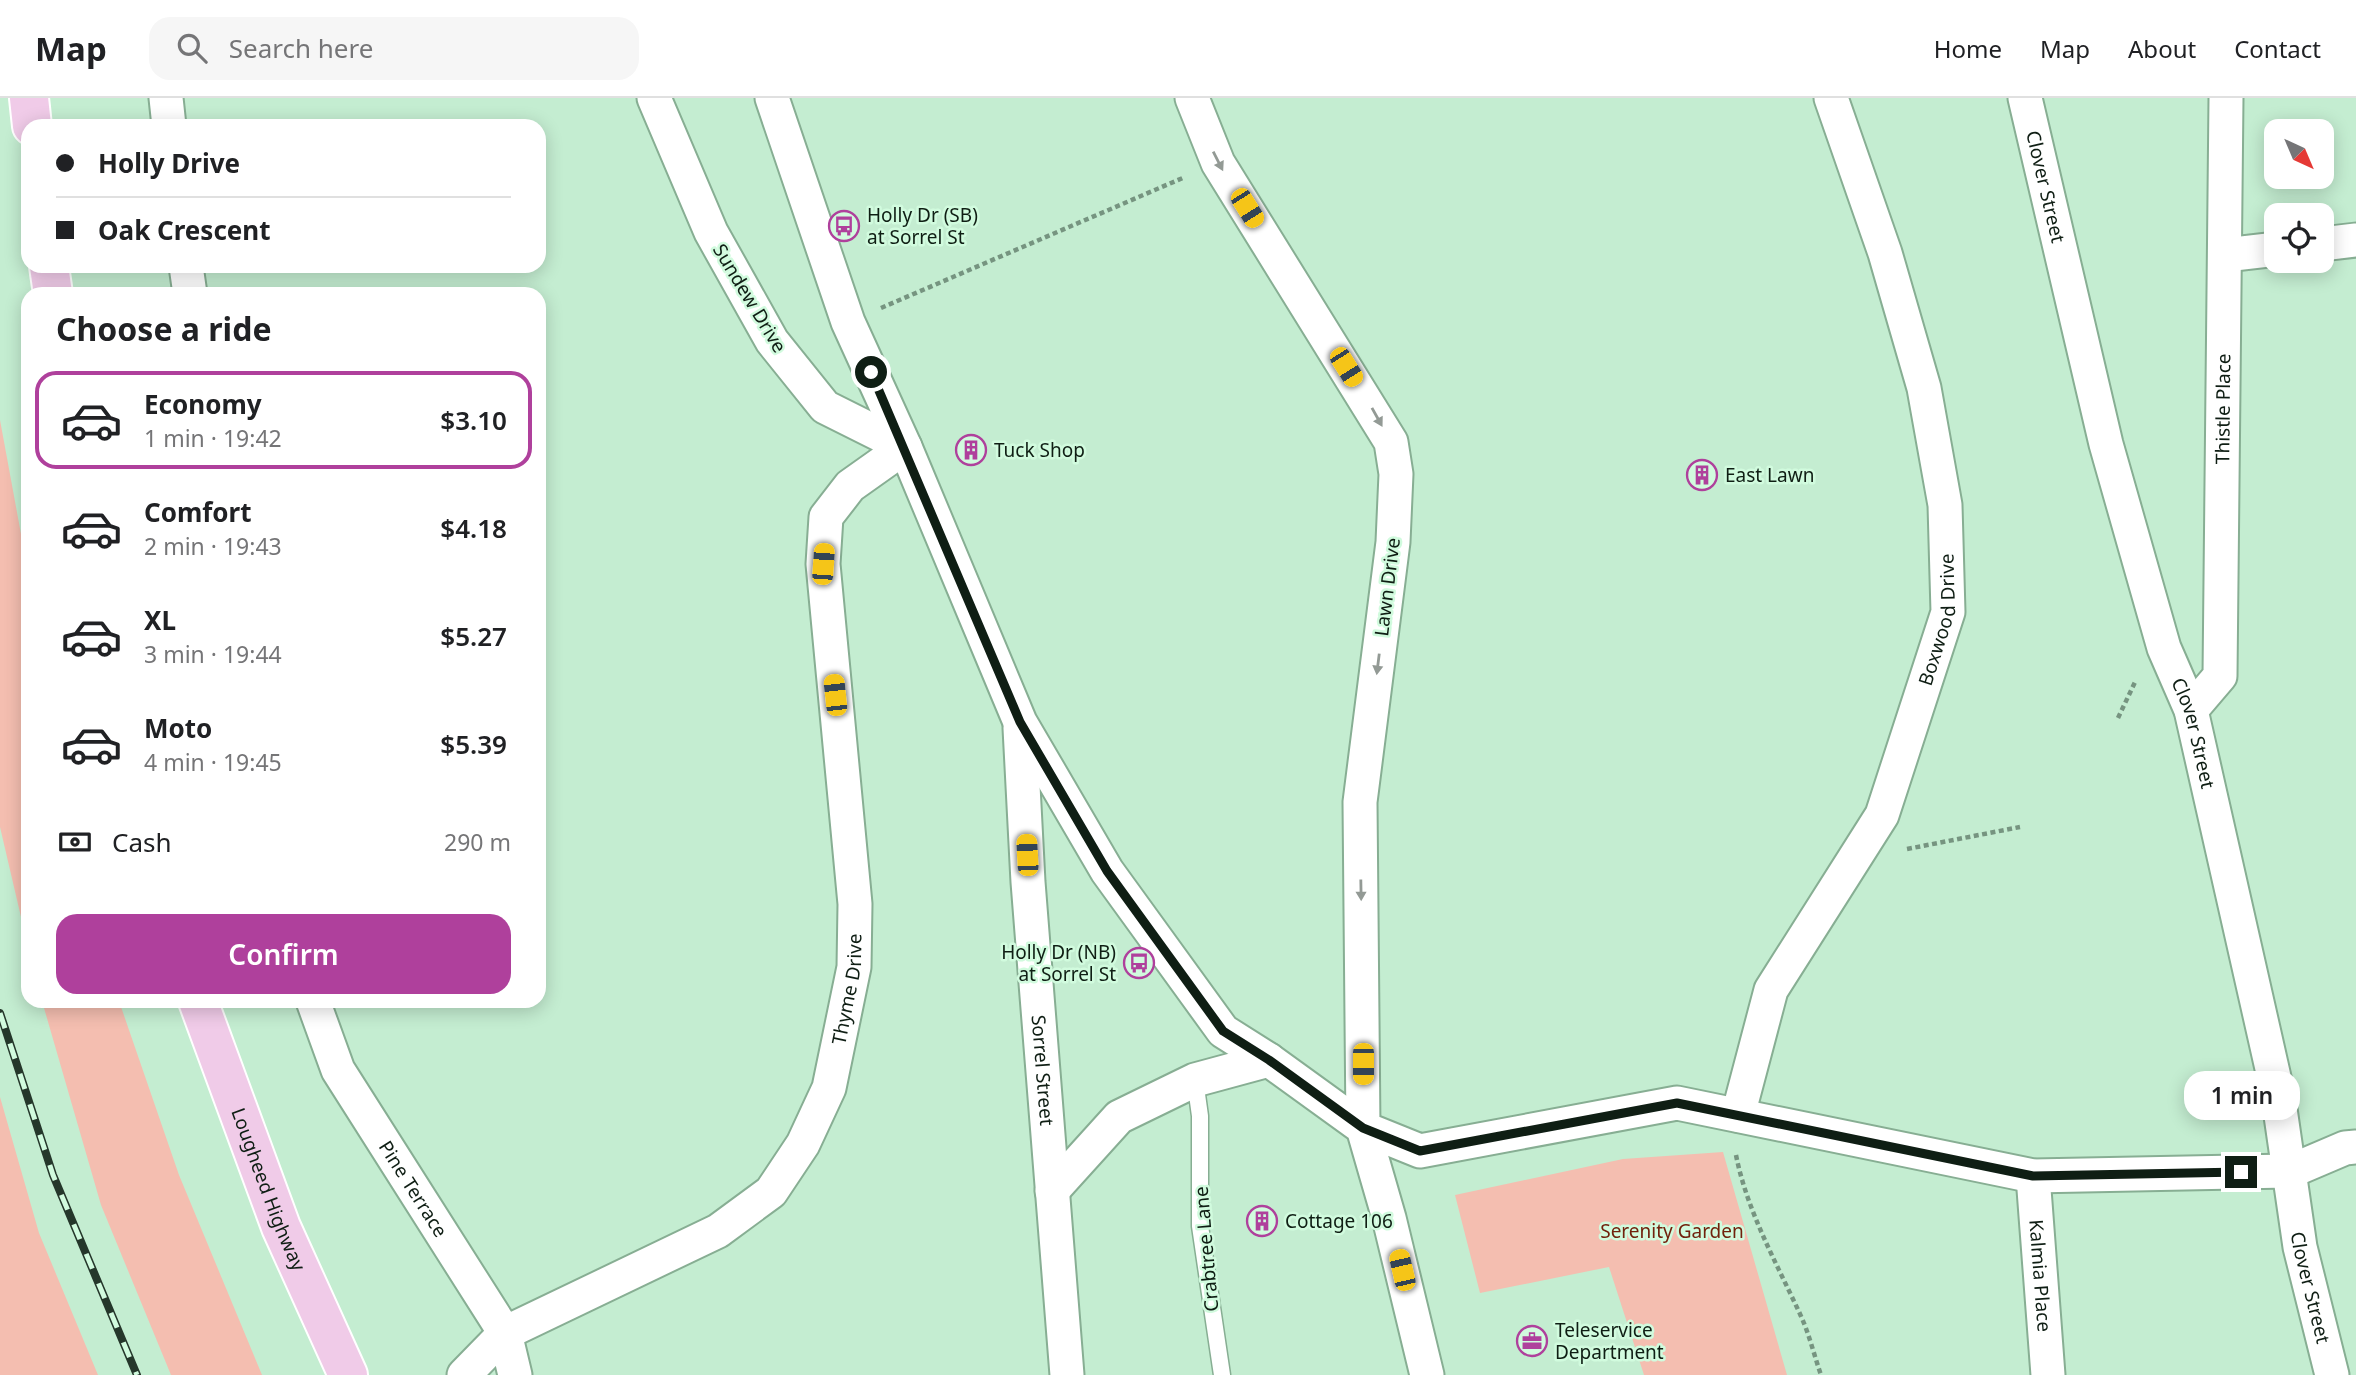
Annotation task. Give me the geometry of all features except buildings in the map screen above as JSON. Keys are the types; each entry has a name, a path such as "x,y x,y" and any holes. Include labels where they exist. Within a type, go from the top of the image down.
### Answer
{"main road":[{"path":"29,98 31,119"},
{"name":"Lougheed Highway","path":"201,1008 281,1227 348,1375"}],"street":[{"path":"166,98 168,119"},
{"name":"Sundew Drive","path":"654,98 711,232 772,341 825,407 905,447"},
{"path":"772,98 848,322 905,447 1020,722 1107,871 1223,1031 1269,1060 1363,1128 1420,1151 1677,1103 2033,1176 2291,1171 2345,1148 2356,1147"},
{"name":"Lawn Drive","path":"1192,98 1218,163 1391,442 1396,474 1393,542 1360,802 1363,1128 1389,1218 1427,1375"},
{"name":"Boxwood Drive","path":"1738,1115 1771,990 1882,815 1948,612 1945,505 1924,388 1885,253 1831,98"},
{"name":"Clover Street","path":"2025,98 2106,444 2164,648 2191,710 2278,1095 2300,1247 2332,1375"},
{"name":"Thistle Place","path":"2191,710 2220,676 2226,98"},
{"path":"2334,243 2356,240"},
{"path":"2225,255 2264,250"},
{"name":"Thyme Drive","path":"464,1375 505,1333 718,1231 771,1192 803,1144 829,1088 854,967 855,904 823,564 826,517 850,486 905,447"},
{"name":"Sorrel Street","path":"1020,722 1028,882 1067,1375"},
{"name":"Pine Terrace","path":"316,1008 338,1070 505,1333 515,1375"},
{"path":"1052,1191 1119,1117 1195,1080 1269,1060"},
{"name":"Kalmia Place","path":"2033,1176 2048,1375"}],"lane":[{"name":"Crabtree Lane","path":"1195,1080 1200,1116 1200,1226 1222,1375"}],"path":[{"path":"848,322 1218,163"},
{"path":"1855,859 2020,827"},
{"path":"1738,1115 1735,1150 1740,1176 1766,1245 1801,1317 1821,1375"}],"green space":[{"path":"0,420 21,534 21,917 0,827"},
{"path":"44,1008 121,1008 179,1175 262,1375 171,1375 101,1205"},
{"path":"0,1097 39,1233 98,1375 0,1375"},
{"name":"Serenity Garden","path":"1723,1152 1787,1375 1644,1375 1609,1267 1480,1293 1455,1195 1623,1159"}],"railway":[{"path":"0,1013 53,1175 137,1375"}],"place":[{"name":"Holly Dr (SB) at Sorrel St","path":"844,226"},
{"name":"Tuck Shop","path":"971,450"},
{"name":"East Lawn","path":"1702,475"},
{"name":"Holly Dr (NB) at Sorrel St","path":"1139,963"},
{"name":"Cottage 106","path":"1262,1221"},
{"name":"Teleservice Department","path":"1532,1341"}],"route":[{"path":"871,372 1020,722 1107,871 1223,1031 1269,1060 1363,1128 1420,1151 1677,1103 2033,1176 2241,1172"}]}
